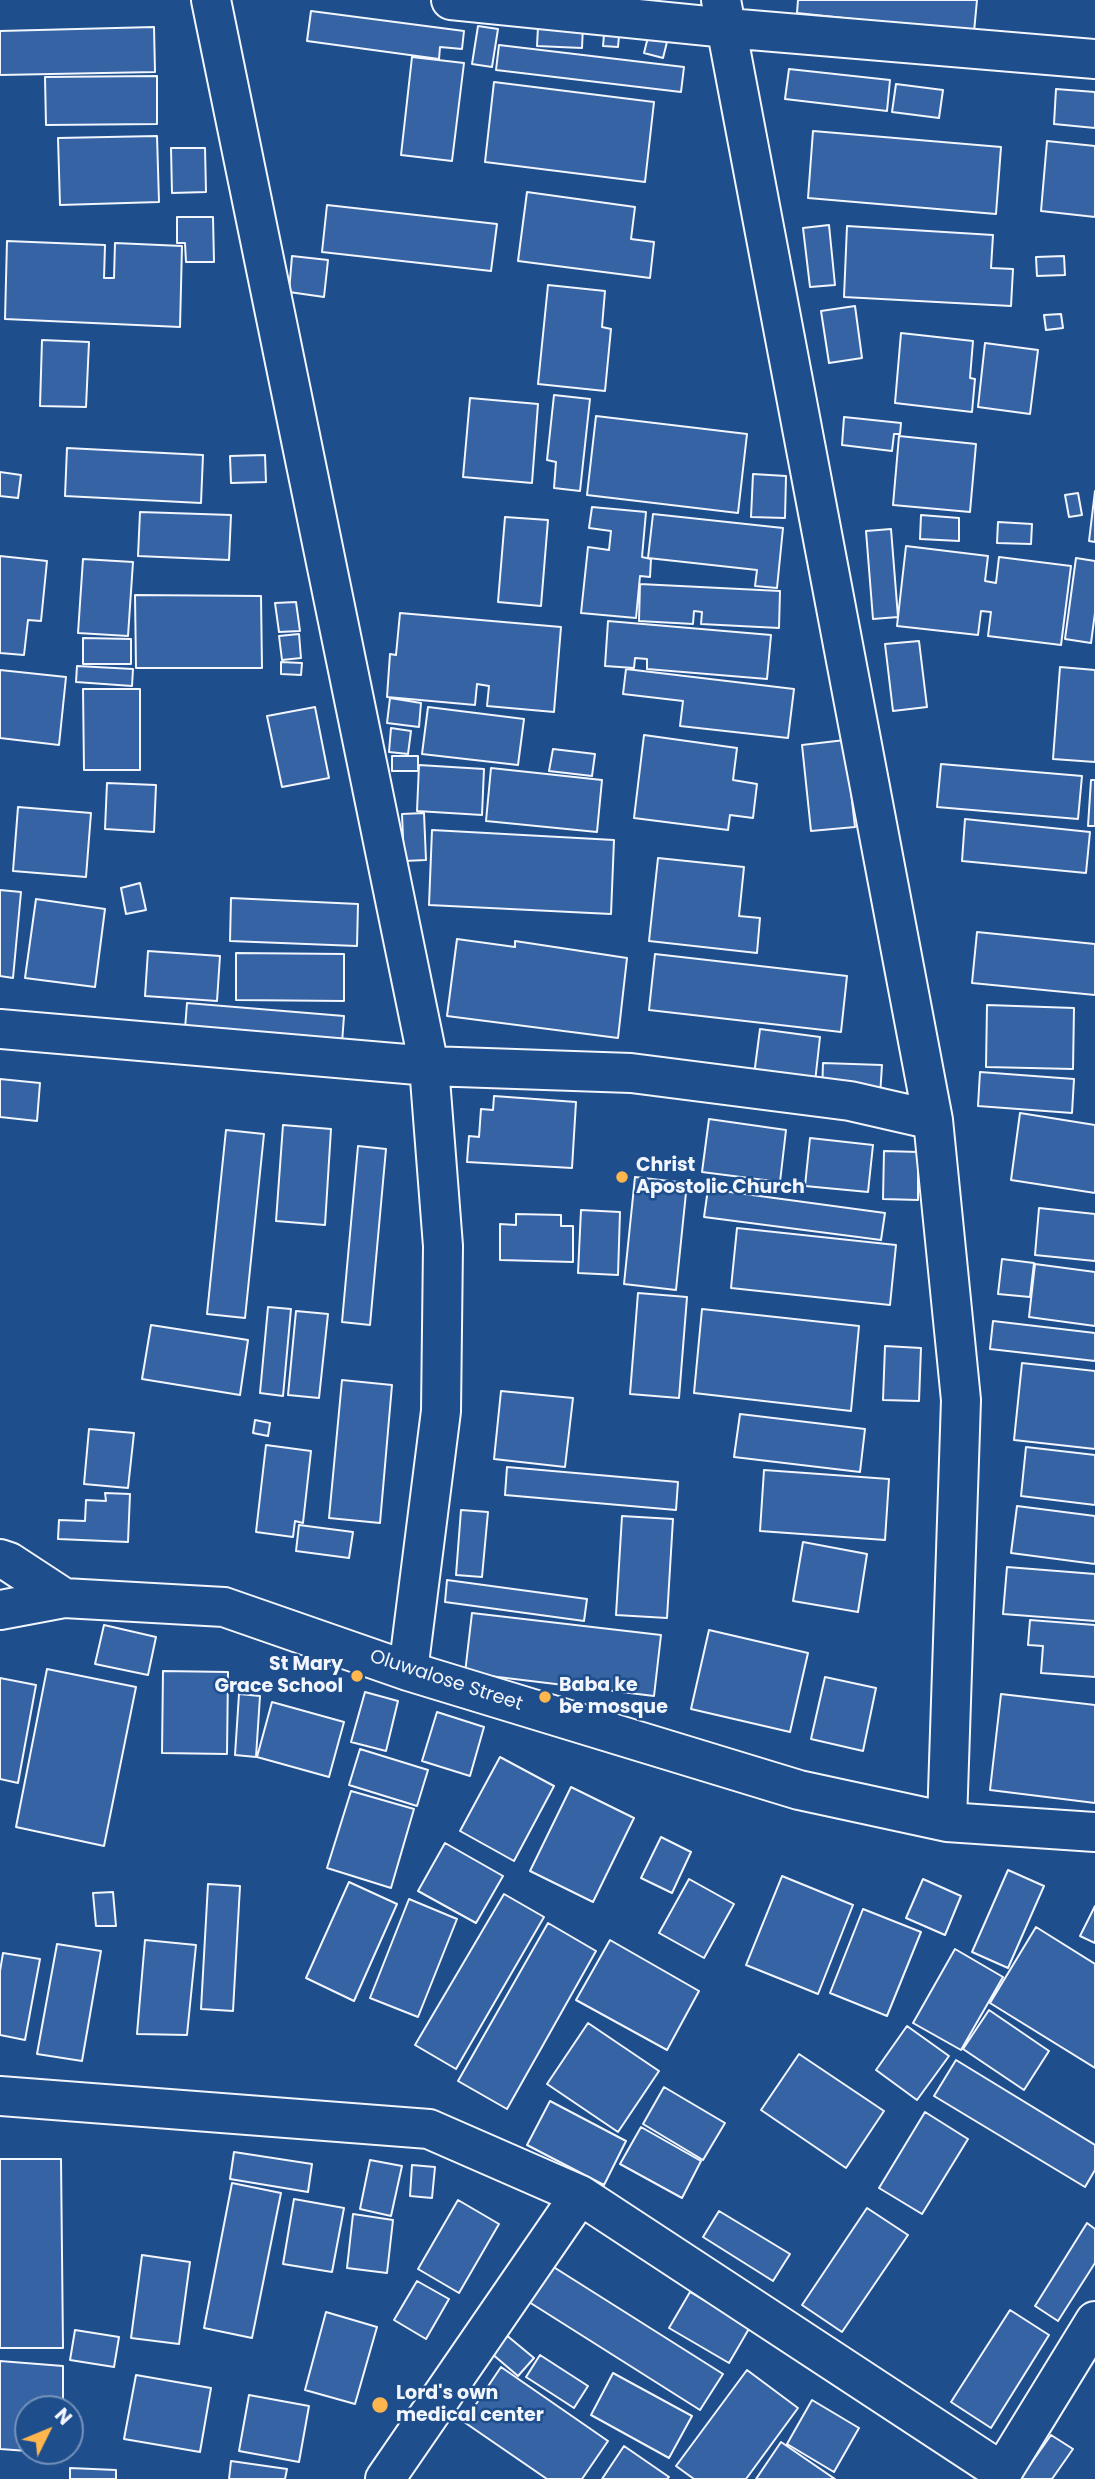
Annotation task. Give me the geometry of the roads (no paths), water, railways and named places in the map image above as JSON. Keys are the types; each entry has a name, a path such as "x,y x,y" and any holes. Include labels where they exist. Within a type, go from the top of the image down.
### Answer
{"street":[{"path":"211,0 429,1066 443,1246 441,1411 408,1671"},
{"path":"450,0 724,14 1095,59"},
{"path":"724,14 933,1120 961,1400 947,1822"},
{"path":"0,1029 429,1066 631,1073 850,1101 933,1120"},
{"path":"0,1559 9,1562 64,1598"},
{"name":"Oluwalose Street","path":"0,1610 64,1598 224,1607 408,1671 799,1790 947,1822 1095,1832"},
{"path":"0,2096 429,2130 580,2196 1000,2476 1095,2321"},
{"path":"385,2479 580,2196"}],"place":[{"name":"Christ Apostolic Church","path":"622,1177"},
{"name":"St Mary Grace School","path":"357,1676"},
{"name":"Baba ke be mosque","path":"545,1697"},
{"name":"Lord's own medical center","path":"380,2405"}]}
